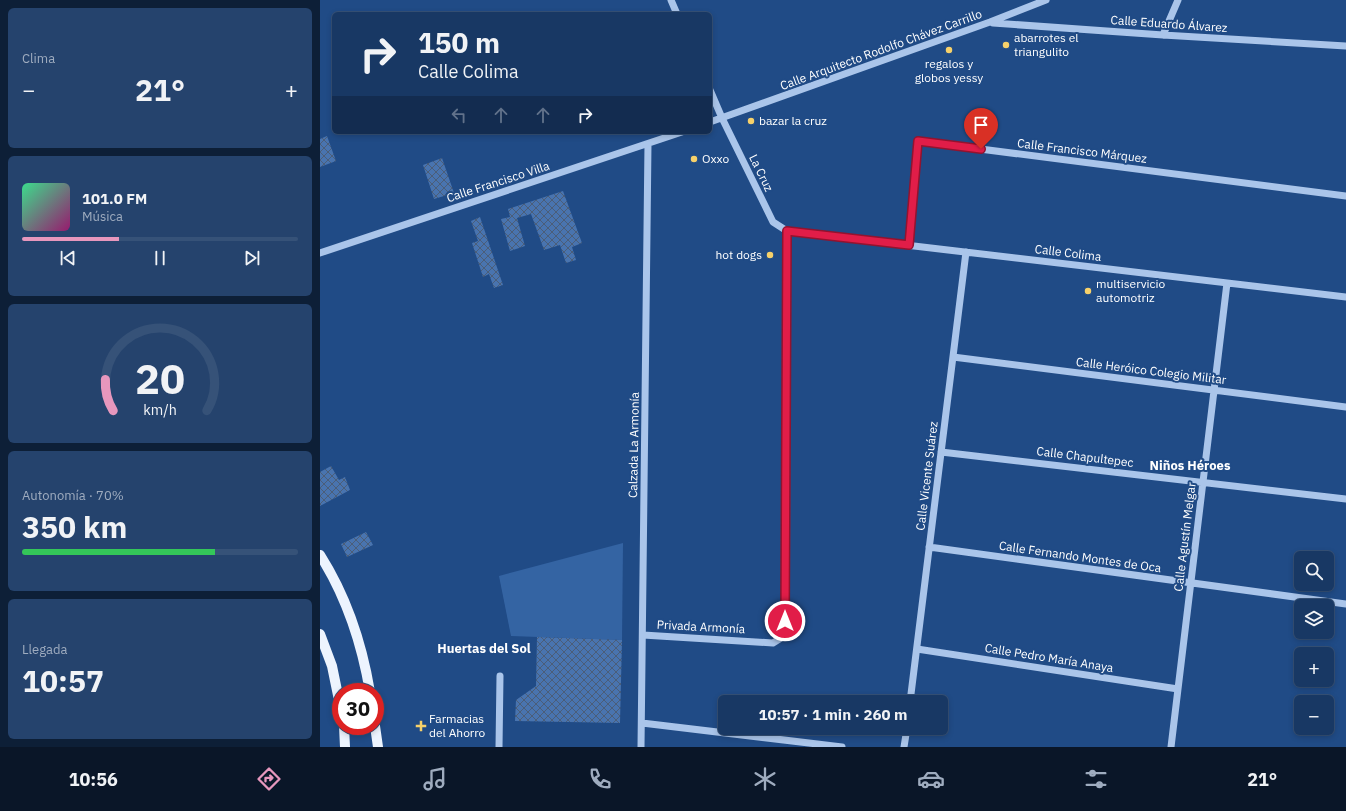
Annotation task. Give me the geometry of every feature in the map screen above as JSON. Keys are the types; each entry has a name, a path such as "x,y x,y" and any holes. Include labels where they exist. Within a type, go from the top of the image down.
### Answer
{"main road":[{"path":"320,555 349,612 365,663 368,683"},
{"path":"320,634 332,666 335,683"},
{"path":"344,735 345,747"},
{"path":"376,735 378,747"}],"street":[{"path":"672,0 677,12"},
{"name":"Calle Arquitecto Rodolfo Chávez Carrillo","path":"722,118 990,22 1046,0"},
{"path":"1164,35 1178,0"},
{"name":"Calle Eduardo Álvarez","path":"990,22 1164,35 1346,46"},
{"name":"La Cruz","path":"712,95 773,222 787,231"},
{"path":"712,121 722,118"},
{"name":"Calle Francisco Villa","path":"320,253 676,134"},
{"name":"Calle Francisco Márquez","path":"909,245 918,141 1346,196"},
{"name":"Calzada La Armonía","path":"641,747 648,144"},
{"name":"Calle Colima","path":"787,231 1346,297"},
{"name":"Privada Armonía","path":"643,635 773,643 781,638 785,621 787,231"},
{"name":"Calle Vicente Suárez","path":"911,695 966,252"},
{"name":"Calle Agustín Melgar","path":"1171,747 1227,283"},
{"name":"Calle Heróico Colegio Militar","path":"953,357 1346,407"},
{"name":"Calle Chapultepec","path":"941,452 1346,499"},
{"name":"Calle Fernando Montes de Oca","path":"929,547 1346,604"},
{"name":"Calle Pedro María Anaya","path":"917,649 1178,689"},
{"path":"499,747 500,676"},
{"path":"642,723 842,747"},
{"path":"904,747 906,735"}],"shaded area":[{"path":"623,543 622,640 511,636 499,576"}],"building":[{"path":"327,136 336,161 320,167 320,139"},
{"path":"442,158 454,193 434,199 423,165"},
{"path":"563,191 582,243 572,247 576,260 566,263 560,245 544,250 531,214 517,218 525,246 510,251 501,219 510,217 508,209"},
{"path":"480,217 503,285 494,288 489,274 483,277 472,243 478,241 471,221"},
{"path":"331,466 339,480 345,477 350,490 320,506 320,472"},
{"path":"366,532 373,545 347,557 341,544"},
{"path":"537,637 622,640 620,723 515,721 516,700 536,686"}],"place":[{"name":"abarrotes el triangulito","path":"1006,45"},
{"name":"regalos y globos yessy","path":"949,50"},
{"name":"bazar la cruz","path":"751,121"},
{"name":"Oxxo","path":"694,159"},
{"name":"hot dogs","path":"770,255"},
{"name":"multiservicio automotriz","path":"1088,291"},
{"name":"Farmacias del Ahorro","path":"421,726"}],"district":[{"name":"Niños Héroes","path":"1190,465"},
{"name":"Huertas del Sol","path":"484,648"}],"route":[{"path":"785,621 787,231 909,245 918,141 981,149"}]}
